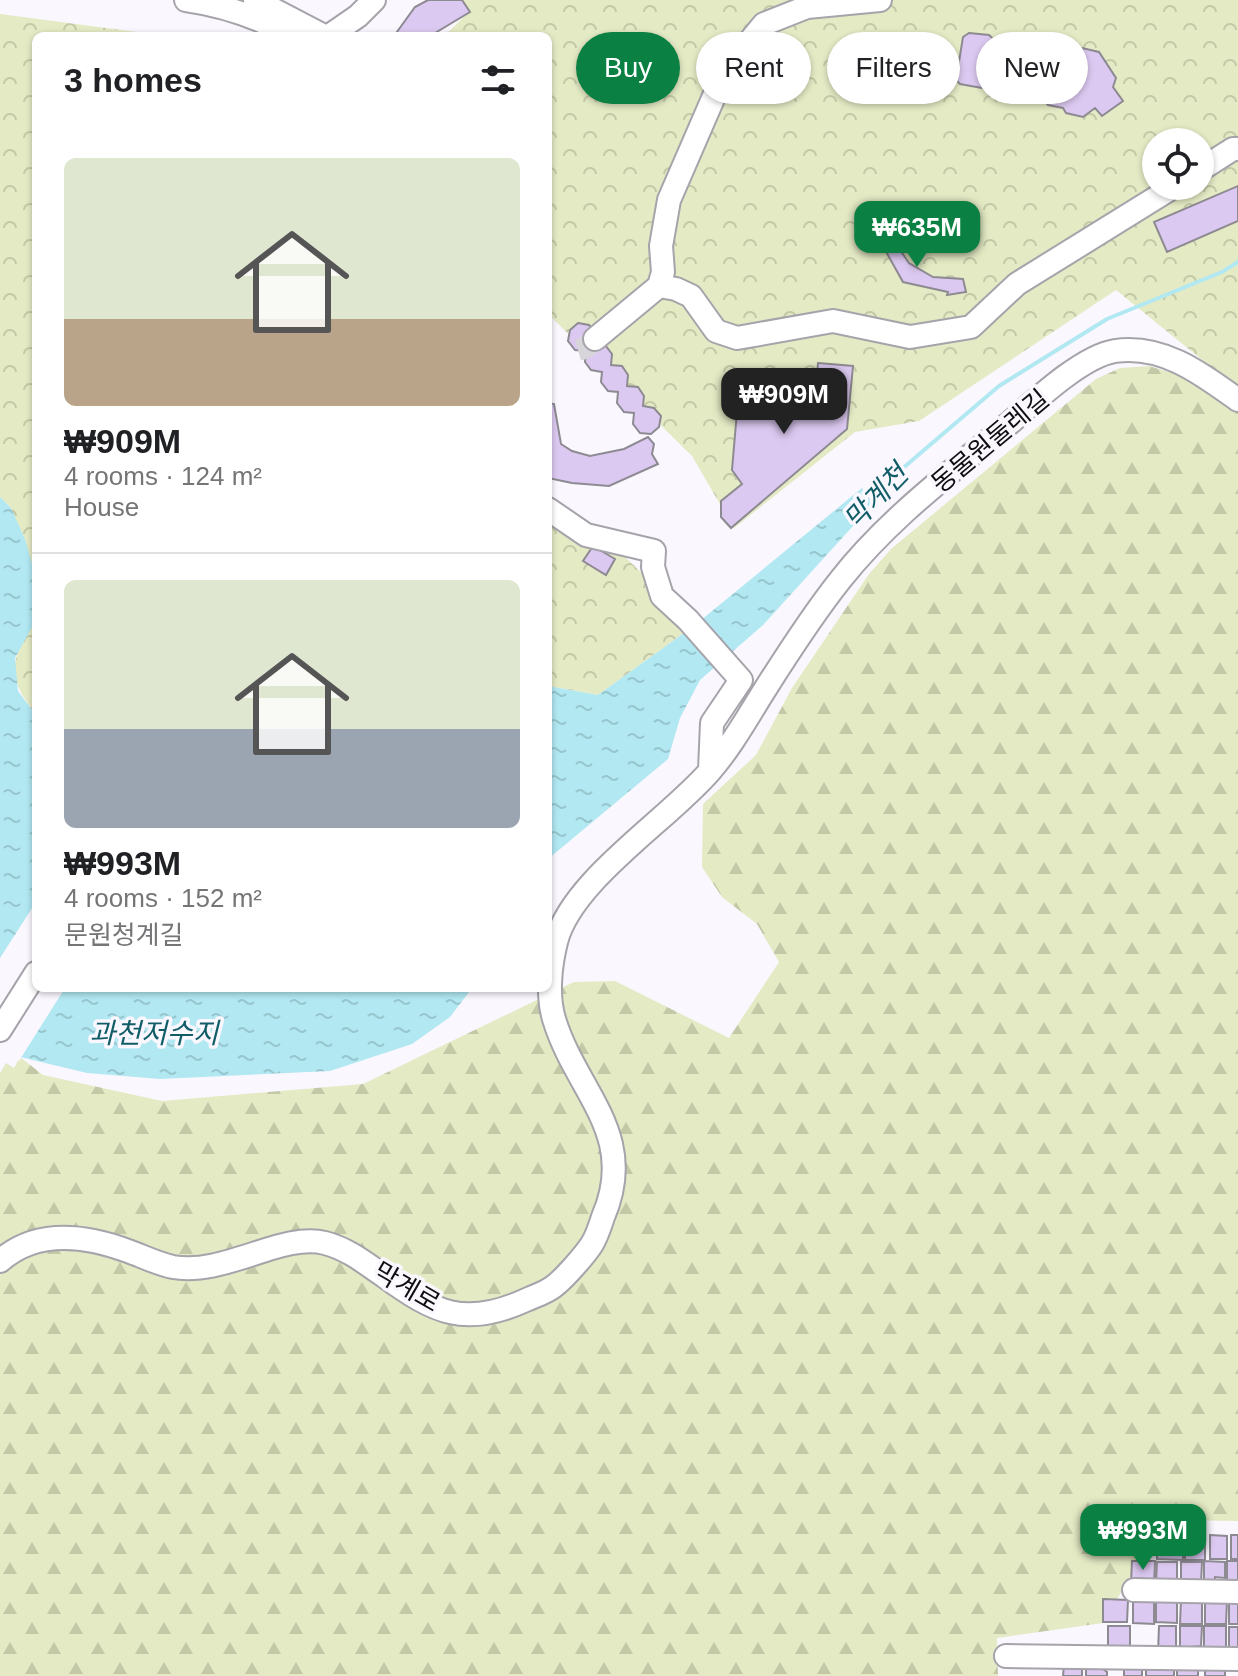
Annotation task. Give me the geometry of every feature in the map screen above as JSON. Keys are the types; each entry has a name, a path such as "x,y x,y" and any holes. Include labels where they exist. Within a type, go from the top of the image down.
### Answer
{"street":[{"path":"186,0 207,3 284,32"},
{"path":"255,0 319,32"},
{"path":"333,32 358,16 374,0"},
{"path":"595,339 659,286 663,272 661,246 669,200 725,71 764,24 807,7 880,0"},
{"path":"1214,161 1238,149"},
{"path":"659,286 691,296 716,331 737,338 833,321 910,337 971,327 1017,284 1152,200"},
{"name":"동물원둘레길","path":"710,771 822,604 882,532 1031,405 1086,363 1110,351 1139,350 1188,365 1238,400"},
{"path":"552,512 586,535 654,551 653,567 662,596 688,620 759,699"},
{"path":"710,771 712,723 738,676"},
{"name":"막계로","path":"552,969 556,942 564,920 585,889 710,771"},
{"path":"0,1030 32,979"},
{"name":"막계로","path":"0,1261 16,1248 40,1239 99,1241 172,1267 204,1268 288,1245 320,1242 361,1259 425,1303 460,1316 491,1313 553,1287 591,1245 614,1193 615,1165 602,1115 568,1053 553,1016 551,992"},
{"path":"1134,1590 1238,1592"},
{"path":"1006,1656 1116,1667 1238,1659"}],"green space":[{"path":"462,0 1238,0 1238,389 1116,290 919,421 855,432 734,528 692,456 552,318 552,32 448,32 469,12"},
{"path":"0,14 137,32 32,32 32,567 11,508 0,497"},
{"path":"1149,366 1198,381 1238,410 1238,1521 1163,1520 1103,1623 997,1638 998,1676 0,1676 0,1073 6,1063 14,1068 20,1057 43,1075 162,1101 363,1084 574,982 615,981 729,1038 779,962 757,924 722,897 702,867 703,804 756,755 792,688 869,574 891,549 1096,379 1120,368"},
{"path":"552,506 618,550 695,625 598,695 552,687"},
{"path":"32,627 32,709 16,678 16,657"}],"water":[{"path":"862,488 873,504 763,625 700,680 680,718 668,759 552,856 552,687 598,695 695,625"},
{"name":"과천저수지","path":"0,497 11,508 32,564 32,627 15,658 18,691 32,710 32,992 469,992 450,1017 412,1044 330,1071 160,1079 87,1073 16,1056 0,1045"}],"pier":[{"path":"32,908 32,992 62,992 19,1061 0,1050 0,958"}],"building":[{"path":"428,0 462,0 470,12 437,32 397,32 415,7"},
{"path":"969,33 976,34 976,87 960,84 963,37"},
{"path":"1088,49 1099,52 1116,78 1113,87 1123,101 1102,116 1095,108 1083,117 1048,105 1088,104"},
{"path":"1238,186 1238,221 1167,252 1154,222 1205,200 1214,200 1214,196"},
{"path":"881,227 892,228 898,247 909,263 933,277 963,279 966,292 947,295 948,292 903,282 884,248"},
{"path":"578,323 589,325 596,333 595,344 605,345 612,354 611,365 622,366 628,375 627,386 638,387 644,396 643,406 654,408 661,416 659,427 651,434 640,433 633,424 634,413 624,412 617,403 618,392 608,391 601,382 602,372 591,370 585,362 586,351 575,350 568,341 570,330"},
{"path":"818,363 853,366 847,429 731,528 721,517 721,501 742,484 732,470 739,388 815,395"},
{"path":"552,404 561,444 572,451 590,456 624,449 648,437 654,444 652,454 658,464 609,486 552,479"},
{"path":"593,546 615,559 606,575 583,561"},
{"path":"1157,1534 1183,1535 1183,1560 1157,1559"},
{"path":"1210,1535 1227,1536 1227,1559 1210,1559"},
{"path":"1231,1535 1238,1535 1238,1559 1231,1559"},
{"path":"1185,1536 1198,1536 1197,1540 1205,1540 1205,1560 1185,1560"},
{"path":"1132,1561 1155,1561 1154,1584 1131,1583"},
{"path":"1204,1561 1225,1562 1225,1578 1215,1577 1215,1582 1204,1582"},
{"path":"1227,1561 1238,1561 1238,1586 1227,1586"},
{"path":"1157,1562 1177,1562 1177,1585 1156,1584"},
{"path":"1181,1562 1202,1562 1201,1583 1181,1583"},
{"path":"1133,1598 1154,1598 1154,1624 1133,1623"},
{"path":"1103,1599 1128,1600 1127,1622 1103,1622"},
{"path":"1156,1600 1177,1600 1177,1623 1156,1622"},
{"path":"1181,1600 1202,1600 1202,1624 1180,1624"},
{"path":"1205,1600 1227,1600 1226,1624 1205,1624"},
{"path":"1229,1601 1238,1601 1238,1624 1229,1624"},
{"path":"1108,1626 1130,1626 1130,1650 1108,1650"},
{"path":"1159,1626 1176,1626 1176,1654 1158,1653"},
{"path":"1180,1626 1202,1626 1201,1646 1180,1648"},
{"path":"1204,1626 1226,1626 1226,1648 1204,1648"},
{"path":"1229,1627 1238,1627 1238,1651 1229,1651"},
{"path":"1177,1664 1198,1665 1198,1676 1177,1676"},
{"path":"1064,1665 1082,1665 1082,1676 1063,1676"},
{"path":"1086,1665 1098,1665 1107,1672 1107,1676 1086,1676"},
{"path":"1146,1666 1174,1667 1174,1676 1146,1676"},
{"path":"1124,1667 1142,1667 1142,1676 1124,1676"},
{"path":"1205,1670 1225,1670 1225,1676 1205,1676"}],"waterway":[{"name":"막계천","path":"871,506 903,468 999,386 1107,319 1222,272 1238,262"}],"tunnel":[{"path":"578,350 595,339"}]}
